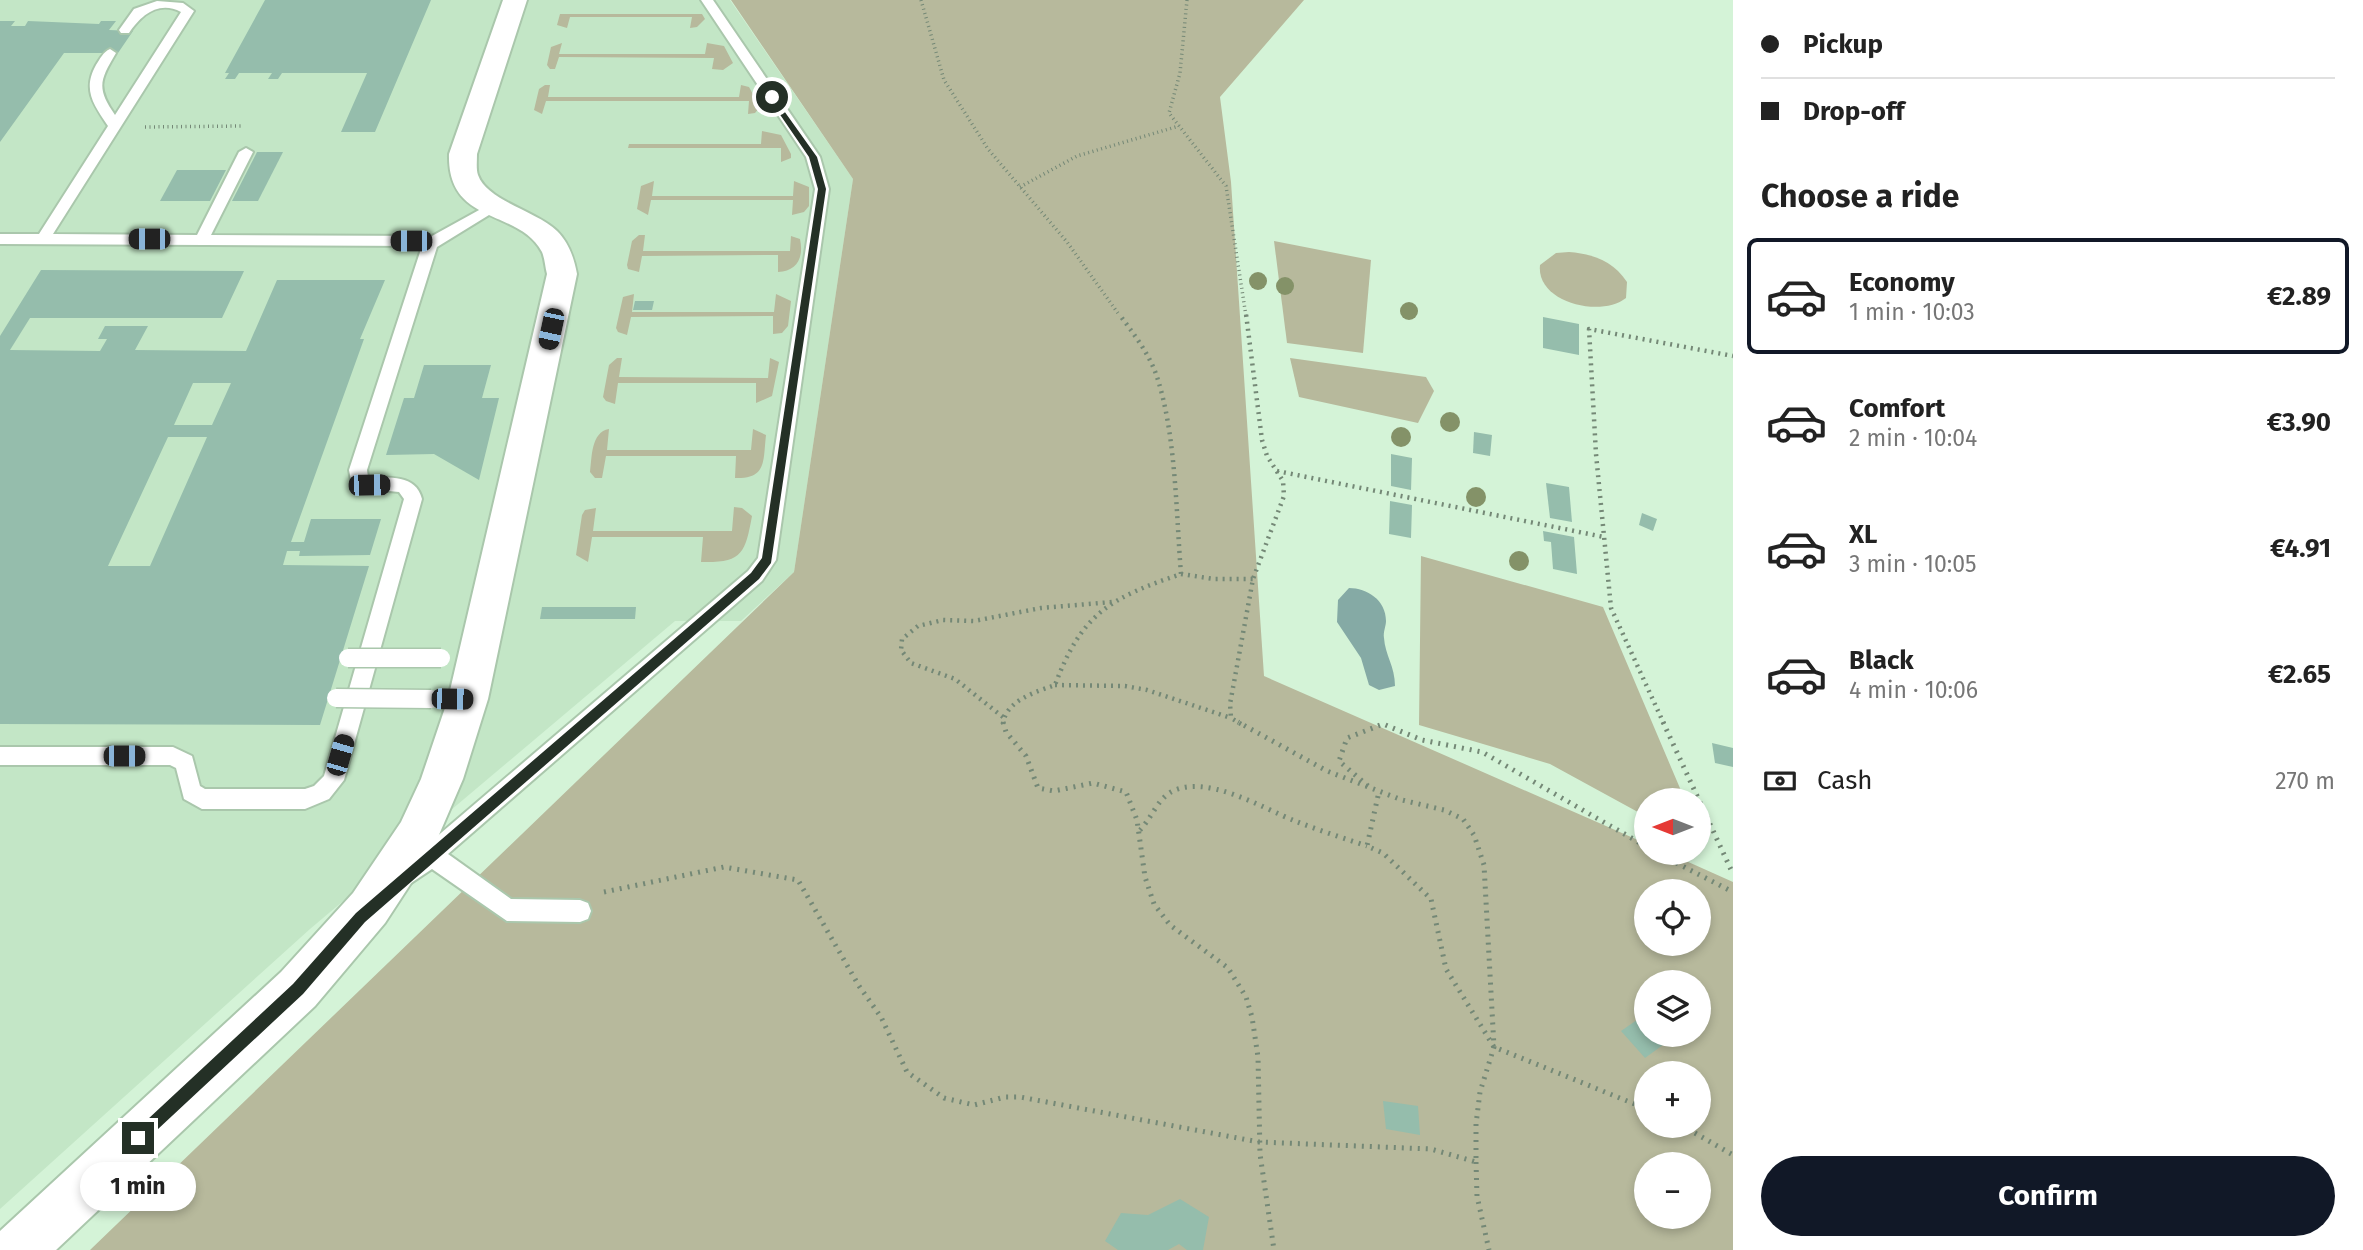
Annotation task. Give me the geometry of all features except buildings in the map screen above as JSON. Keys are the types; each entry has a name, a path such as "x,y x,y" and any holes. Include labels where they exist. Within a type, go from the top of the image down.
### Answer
{"street":[{"path":"18,1250 298,989 360,918 406,855 423,823 456,744 449,699 562,274 557,251 548,239 536,229 472,192 462,178 460,166 515,0"}],"lane":[{"path":"360,918 755,576 767,560 822,189 813,157 707,0"},
{"path":"43,239 188,11 182,4 172,2 151,5 136,13 125,30"},
{"path":"110,53 96,75 93,86 97,99 116,127"},
{"path":"202,239 246,152"},
{"path":"0,239 433,241 495,207"},
{"path":"0,756 173,756 185,763 191,792 202,799 305,799 328,787 333,780 413,499 404,486 364,483 360,480 358,470 433,241"},
{"path":"348,658 459,658"},
{"path":"335,698 449,699"},
{"path":"431,855 507,910 580,911"}],"path":[{"path":"921,0 944,80 988,149 1075,253 1146,352 1156,374 1167,416 1181,574"},
{"path":"1187,0 1180,72 1169,113 1226,186 1255,374 1262,440 1283,481 1284,496 1253,579 1230,704 1231,718"},
{"path":"1020,187 1049,167 1085,151 1179,125"},
{"path":"144,127 242,126"},
{"path":"1733,356 1589,329 1611,608 1733,874"},
{"path":"1276,471 1604,537"},
{"path":"1055,685 1064,657 1078,632 1090,619 1115,602 1148,585 1181,574 1214,579 1253,579"},
{"path":"1115,602 1041,608 974,621 943,620 918,626 902,639 901,650 911,663 955,679 1003,717 1006,732 1026,754 1038,788 1046,792 1057,792 1084,783 1111,786 1126,792 1135,810 1140,830 1146,887 1156,908 1176,928 1216,958 1235,978 1251,1013 1258,1049 1259,1142 1274,1250"},
{"path":"1003,717 1012,704 1055,685 1147,690 1231,718 1327,771 1402,800 1444,810 1463,819 1474,835 1484,865 1494,1047 1480,1092 1476,1124 1476,1162 1478,1196 1489,1250"},
{"path":"1371,788 1339,761 1347,738 1383,724 1422,740 1482,752 1634,839"},
{"path":"1140,830 1150,822 1157,807 1170,792 1183,788 1217,789 1367,846"},
{"path":"1378,796 1367,846 1383,853 1431,899 1446,969 1494,1047 1634,1103"},
{"path":"1680,865 1733,892"},
{"path":"598,893 724,867 798,880 859,986 881,1017 907,1072 944,1098 974,1105 1005,1097 1020,1097 1259,1142 1431,1149 1476,1162"},
{"path":"1703,1138 1733,1156"}],"shaded area":[{"path":"0,0 730,0 853,179 794,572 741,621 675,621 310,929 0,1209"},
{"path":"731,0 1304,0 1220,97 1231,182 1264,676 1634,838 1634,865 1695,865 1733,882 1733,1250 90,1250 794,572 853,179"},
{"path":"560,14 702,14 705,19 697,27 690,28 692,17 570,17 567,28 557,25"},
{"path":"562,43 559,54 705,54 707,43 724,46 733,63 723,70 712,69 714,58 559,57 555,69 550,69 547,65 551,47"},
{"path":"550,85 548,97 739,97 741,85 749,87 760,107 755,113 748,114 749,101 546,101 542,114 534,110 539,89"},
{"path":"762,131 781,135 791,158 781,162 781,148 628,148 629,144 761,144"},
{"path":"654,181 652,196 793,196 794,181 809,187 809,206 804,212 792,215 793,200 651,200 648,215 637,209 641,186"},
{"path":"639,235 645,235 643,251 790,251 791,236 800,239 801,252 794,266 778,272 778,255 642,256 639,272 628,269 627,265 632,241"},
{"path":"1274,241 1371,260 1363,353 1287,343"},
{"path":"1569,252 1594,257 1609,264 1627,282 1626,298 1601,307 1587,306 1572,303 1548,289 1542,278 1540,265 1556,253"},
{"path":"634,294 632,312 774,312 776,294 791,301 788,326 782,333 773,334 773,316 631,317 627,335 618,332 616,328 623,297"},
{"path":"617,358 622,358 619,377 768,378 770,358 779,362 772,396 756,403 756,383 618,383 615,404 603,397 609,365"},
{"path":"1290,358 1426,377 1434,391 1418,423 1299,397"},
{"path":"609,429 607,450 751,450 753,429 766,435 761,467 758,472 745,478 735,478 736,456 606,456 602,478 595,478 590,472 594,446 599,435"},
{"path":"734,507 742,508 752,516 744,548 739,554 725,561 701,562 703,537 592,537 588,562 576,555 585,510 596,508 593,531 732,531"},
{"path":"1421,556 1603,607 1680,788 1634,788 1634,810 1550,764 1419,725"}],"water":[{"path":"1349,588 1369,593 1383,607 1386,621 1385,644 1395,686 1379,690 1369,685 1361,658 1337,622 1338,600"}],"route":[{"path":"138,1138 298,989 360,918 762,569 767,560 822,189 813,157 772,97"}]}
